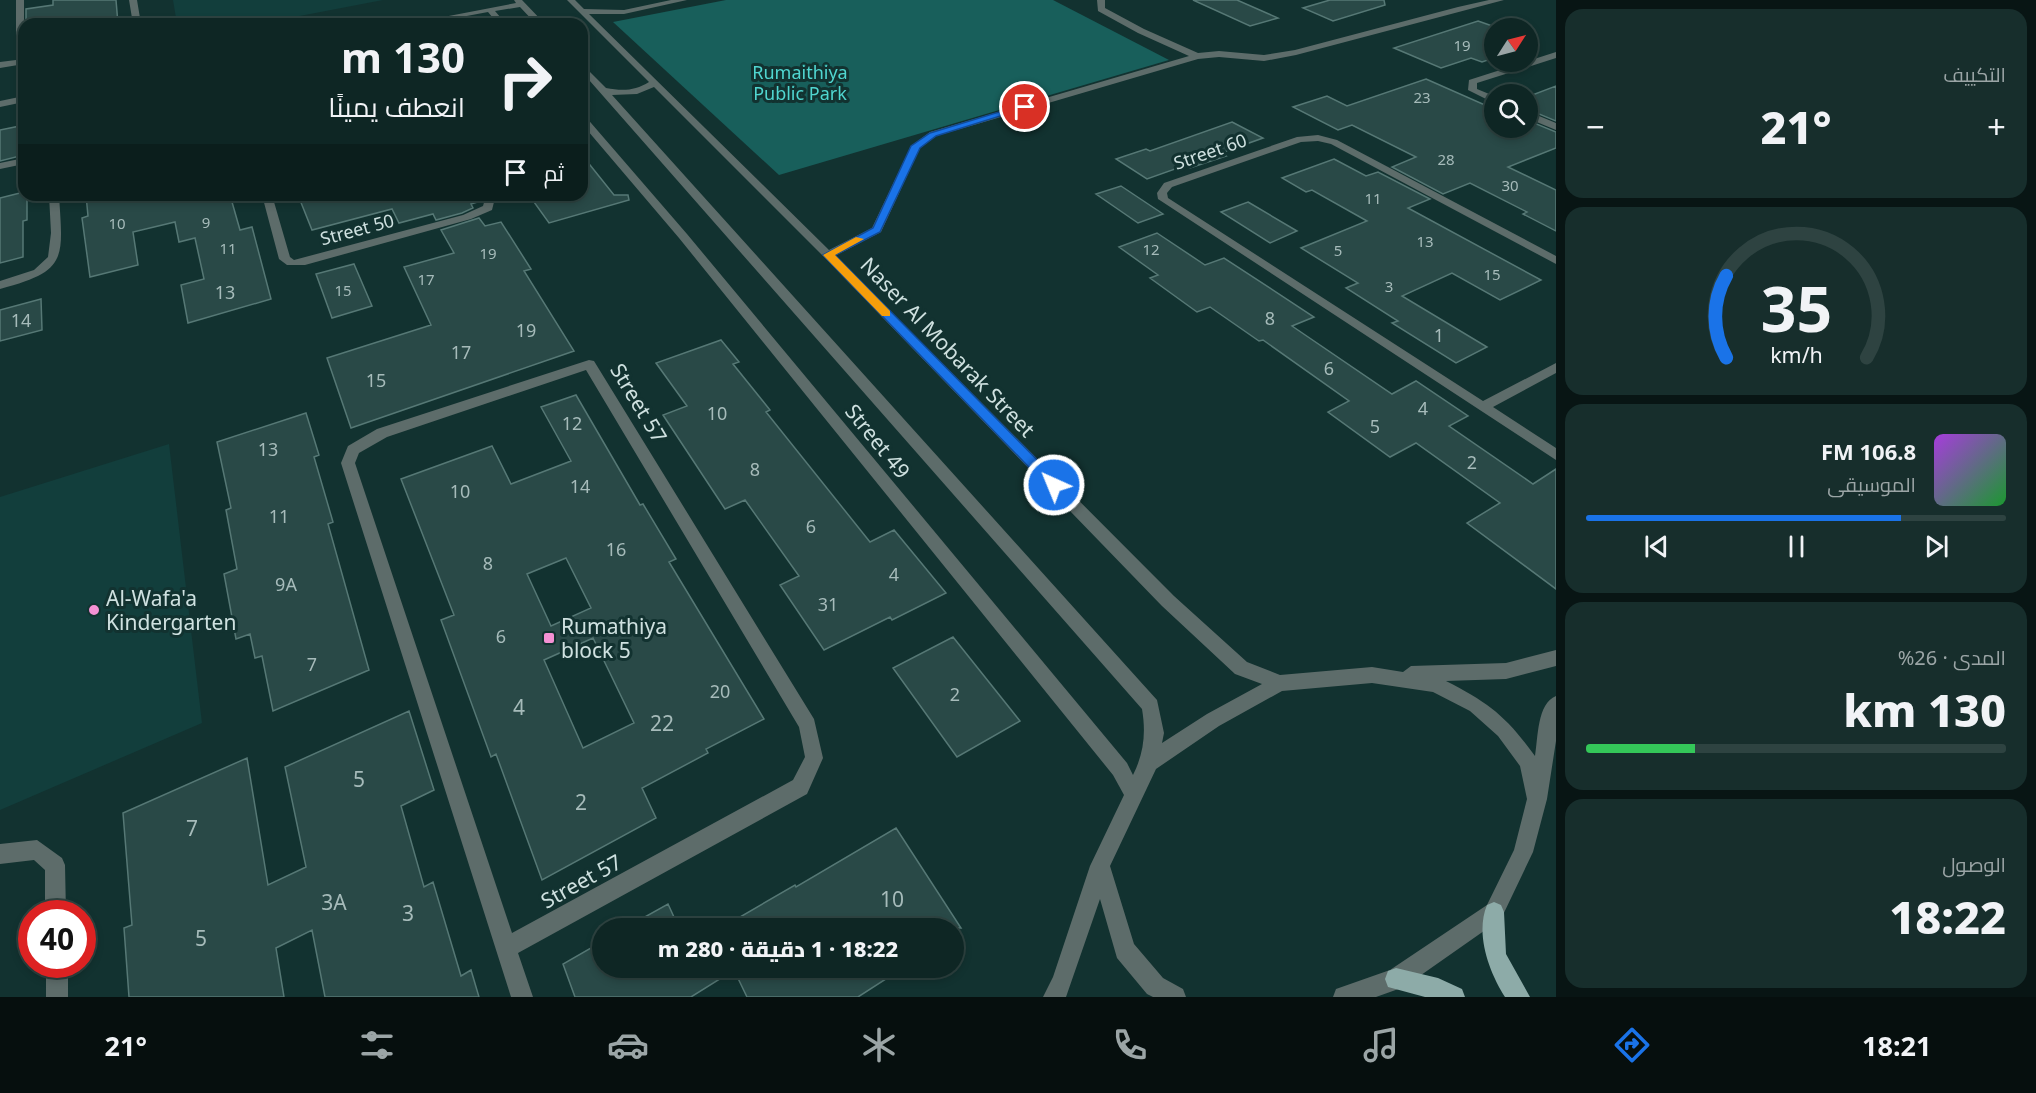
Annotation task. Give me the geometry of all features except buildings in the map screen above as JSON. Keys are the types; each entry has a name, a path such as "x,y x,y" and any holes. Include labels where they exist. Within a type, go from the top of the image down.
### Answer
{"main road":[{"path":"1494,912 1495,956 1511,987 1519,997"},
{"path":"1396,979 1438,989 1454,997"}],"street":[{"path":"20,0 21,18"},
{"path":"133,0 136,18"},
{"name":"Naser Al Mobarak Street","path":"572,0 828,255 1168,601 1240,668 1280,683"},
{"path":"582,11 624,12 683,0"},
{"path":"1101,0 1101,9 1141,31 1197,56"},
{"path":"828,255 877,230 916,146 933,134 1197,56 1219,54 1264,58 1296,52 1500,0"},
{"path":"442,18 520,2 535,18"},
{"path":"489,9 497,18"},
{"path":"600,29 607,21 624,12"},
{"path":"1484,95 1473,90 1472,82 1556,55"},
{"path":"0,65 18,62"},
{"path":"588,73 1151,706 1155,733 1149,763 1100,866 1062,982 1054,997"},
{"path":"605,91 624,94 646,90 654,83"},
{"path":"0,104 18,100"},
{"path":"1538,119 1556,127"},
{"name":"Street 49","path":"588,125 683,236 1120,769 1134,795"},
{"name":"Street 60","path":"1556,261 1334,142 1318,138 1300,139 1168,185 1162,193 1163,199 1556,455"},
{"path":"0,166 18,162"},
{"path":"0,285 22,279 49,267 56,255 54,201"},
{"name":"Street 50","path":"269,201 285,259 301,263 467,217 488,208 489,201"},
{"name":"Street 57","path":"507,947 800,787 814,759 808,725 588,364 382,433 353,450 348,463 522,997"},
{"path":"1482,407 1556,368"},
{"path":"1149,763 1213,720 1280,683 1372,675 1506,671 1556,658"},
{"path":"1372,675 1435,684 1476,705 1504,730 1527,762 1537,799"},
{"path":"1344,997 1396,979 1494,912 1523,852 1537,799 1552,710 1556,704"},
{"path":"0,854 37,850 55,865 56,900"},
{"path":"1100,866 1125,950 1155,986 1175,997"},
{"path":"57,978 57,997"}],"shaded area":[{"path":"173,0 383,0 289,18 176,18"},
{"name":"Al-Wafa'a Kindergarten","path":"169,444 202,723 0,810 0,497"}],"green space":[{"name":"Rumaithiya Public Park","path":"726,0 1053,0 1169,60 779,175 613,22"}],"slow traffic":[{"path":"859,239 828,255 886,314"}],"place":[{"name":"Al-Wafa'a Kindergarten","path":"94,610"},
{"name":"Rumathiya block 5","path":"549,638"}],"route":[{"path":"1025,107 933,134 923,140 916,146 877,230 828,255 1054,485"}]}
